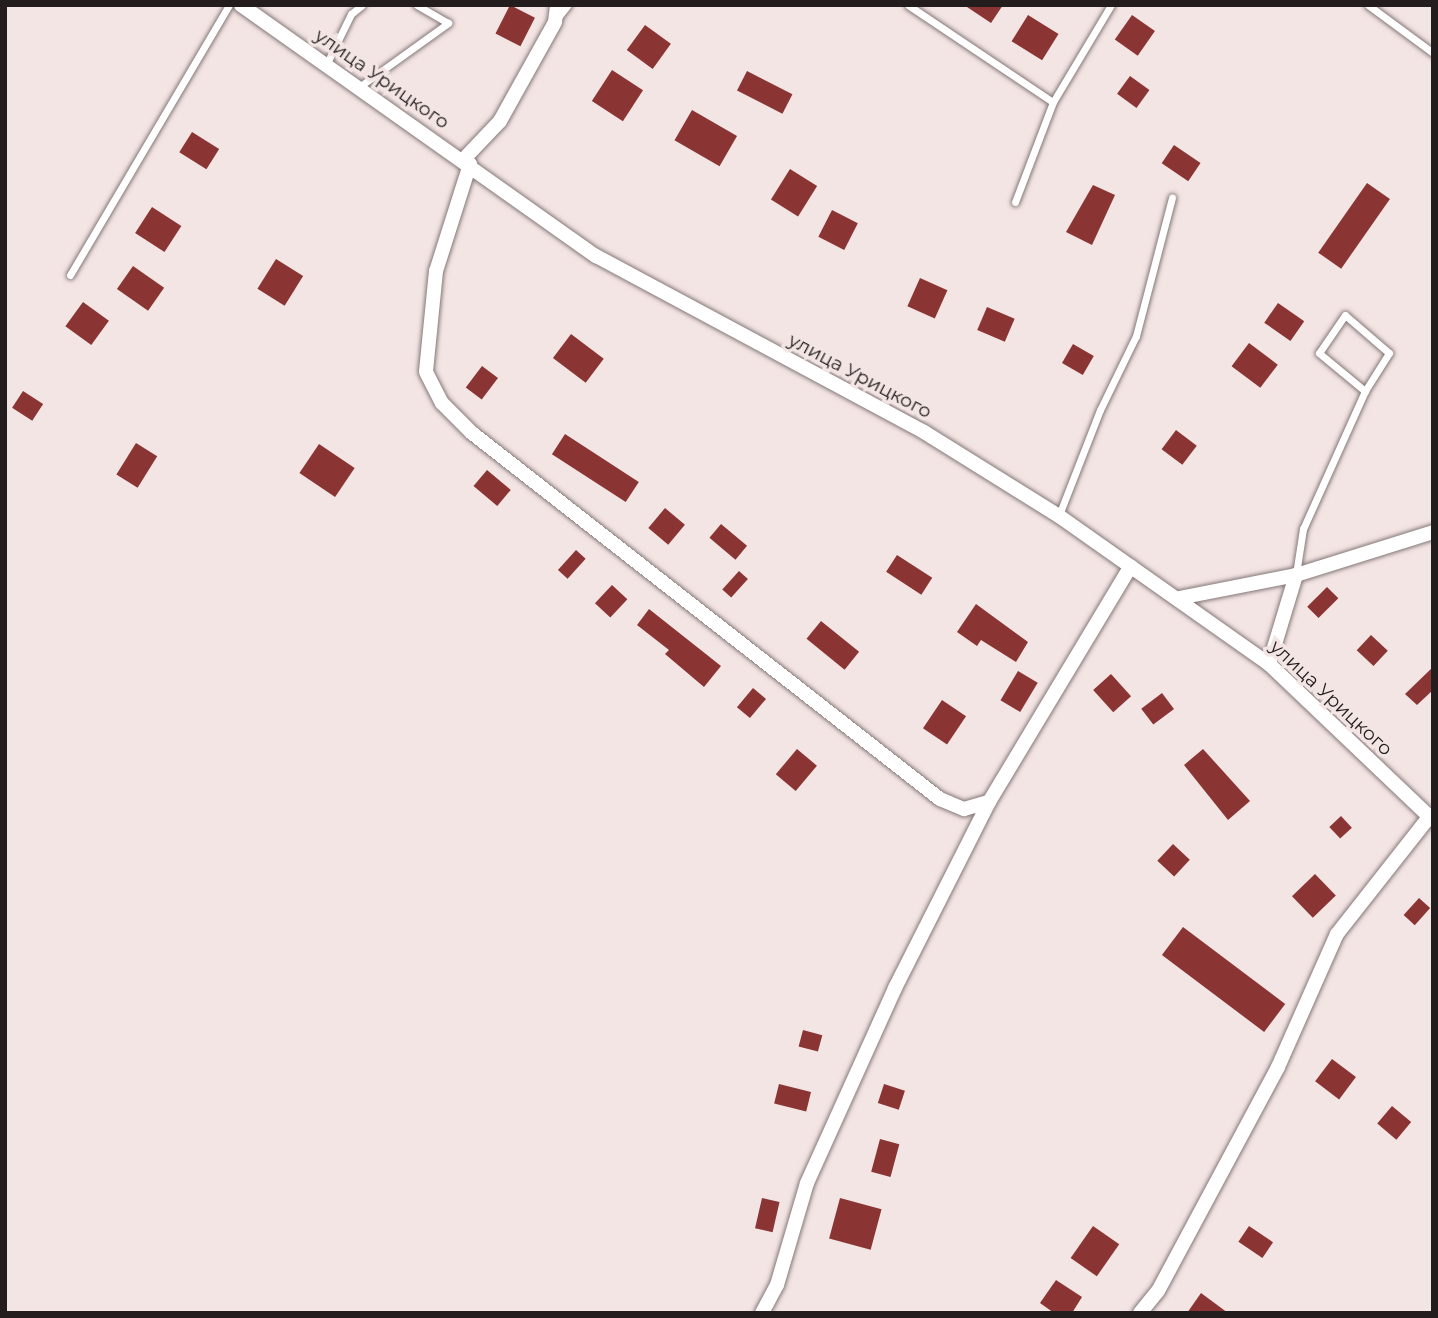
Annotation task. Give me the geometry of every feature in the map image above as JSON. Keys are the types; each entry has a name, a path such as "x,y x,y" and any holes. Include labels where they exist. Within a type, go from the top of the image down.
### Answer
{"street":[{"name":"улица Урицкого","path":"241,5 327,63 358,88 467,162 596,256 924,432 1059,516 1131,565 1269,664 1431,818"},
{"path":"557,5 555,22 500,121 467,162 436,271 426,372 442,403 472,433 940,799 964,808 989,802"},
{"path":"1179,598 1296,575 1433,532"},
{"path":"762,1313 777,1285 807,1183 895,988 989,802 1131,565"},
{"path":"1269,664 1296,575"},
{"path":"1146,1310 1278,1067 1337,934 1431,818"}],"lane":[{"path":"70,275 229,5"},
{"path":"327,63 352,13 362,5"},
{"path":"358,88 448,23 417,5"},
{"path":"555,22 568,5"},
{"path":"908,5 1053,102"},
{"path":"1015,202 1053,102 1111,5"},
{"path":"1368,5 1433,53"},
{"path":"1059,516 1100,410 1136,337 1172,198"},
{"path":"1296,575 1303,529 1365,391 1389,352 1345,315 1319,353 1365,391"}],"building":[{"path":"510,5 535,18 520,46 495,34"},
{"path":"964,5 1003,5 991,23"},
{"path":"1028,15 1059,34 1042,60 1012,41"},
{"path":"1132,15 1155,31 1138,56 1115,40"},
{"path":"645,25 671,44 653,69 627,50"},
{"path":"612,70 643,90 623,121 592,101"},
{"path":"747,71 792,94 782,114 737,91"},
{"path":"1130,76 1149,90 1136,108 1117,94"},
{"path":"692,110 737,136 720,166 674,140"},
{"path":"192,132 219,149 206,169 179,152"},
{"path":"1174,145 1201,163 1188,181 1162,163"},
{"path":"790,169 817,186 798,216 771,200"},
{"path":"1367,183 1390,199 1341,269 1318,253"},
{"path":"1093,185 1115,195 1092,245 1066,232"},
{"path":"152,207 181,226 164,252 135,233"},
{"path":"832,210 858,223 844,250 818,237"},
{"path":"276,259 303,276 285,306 257,289"},
{"path":"133,266 164,288 148,311 117,289"},
{"path":"920,278 947,290 935,319 907,306"},
{"path":"83,302 109,321 91,345 65,326"},
{"path":"1278,303 1304,321 1290,341 1264,323"},
{"path":"987,307 1015,319 1005,342 977,330"},
{"path":"571,334 604,359 586,383 553,358"},
{"path":"1249,343 1278,365 1260,388 1232,366"},
{"path":"1073,344 1094,356 1083,375 1062,363"},
{"path":"482,366 498,378 482,400 466,388"},
{"path":"23,391 43,404 32,421 12,408"},
{"path":"1176,430 1197,446 1182,465 1162,449"},
{"path":"565,434 639,482 626,502 552,454"},
{"path":"136,443 157,456 138,488 116,474"},
{"path":"319,444 355,468 335,497 299,473"},
{"path":"487,470 511,490 497,506 474,486"},
{"path":"665,508 685,525 668,545 648,528"},
{"path":"721,524 747,546 735,560 709,538"},
{"path":"576,550 586,559 568,579 558,570"},
{"path":"897,555 932,578 921,595 886,572"},
{"path":"739,571 748,579 731,598 722,590"},
{"path":"612,585 627,599 610,618 595,603"},
{"path":"1327,587 1338,598 1319,618 1307,607"},
{"path":"976,604 1028,642 1016,662 981,640 977,646 957,632"},
{"path":"649,609 721,666 704,687 665,654 669,650 637,625"},
{"path":"821,621 859,652 845,670 807,639"},
{"path":"1371,635 1388,651 1373,666 1357,650"},
{"path":"1433,667 1433,690 1417,705 1405,694"},
{"path":"1018,671 1038,683 1020,712 1000,700"},
{"path":"1111,674 1131,696 1113,712 1093,690"},
{"path":"753,688 766,699 750,718 737,707"},
{"path":"1162,693 1174,709 1153,725 1141,709"},
{"path":"942,700 966,716 947,744 923,728"},
{"path":"797,749 817,766 796,791 776,774"},
{"path":"1203,749 1250,801 1228,820 1184,765"},
{"path":"1341,816 1352,828 1340,839 1329,827"},
{"path":"1173,844 1190,860 1174,877 1157,861"},
{"path":"1315,874 1336,896 1313,918 1292,896"},
{"path":"1419,898 1430,908 1415,925 1404,915"},
{"path":"1183,927 1285,1004 1264,1032 1162,955"},
{"path":"803,1030 822,1035 818,1052 799,1046"},
{"path":"1332,1059 1356,1077 1339,1099 1315,1081"},
{"path":"779,1084 811,1092 806,1111 774,1103"},
{"path":"884,1084 905,1091 899,1110 878,1103"},
{"path":"1392,1106 1411,1122 1396,1140 1377,1124"},
{"path":"880,1139 899,1144 891,1177 871,1172"},
{"path":"762,1198 780,1202 773,1232 755,1228"},
{"path":"840,1198 882,1209 871,1250 829,1239"},
{"path":"1093,1226 1119,1244 1097,1276 1071,1258"},
{"path":"1249,1226 1273,1242 1262,1258 1238,1242"},
{"path":"1056,1280 1082,1297 1072,1313 1054,1313 1040,1303"},
{"path":"1201,1293 1228,1313 1187,1313"}]}
